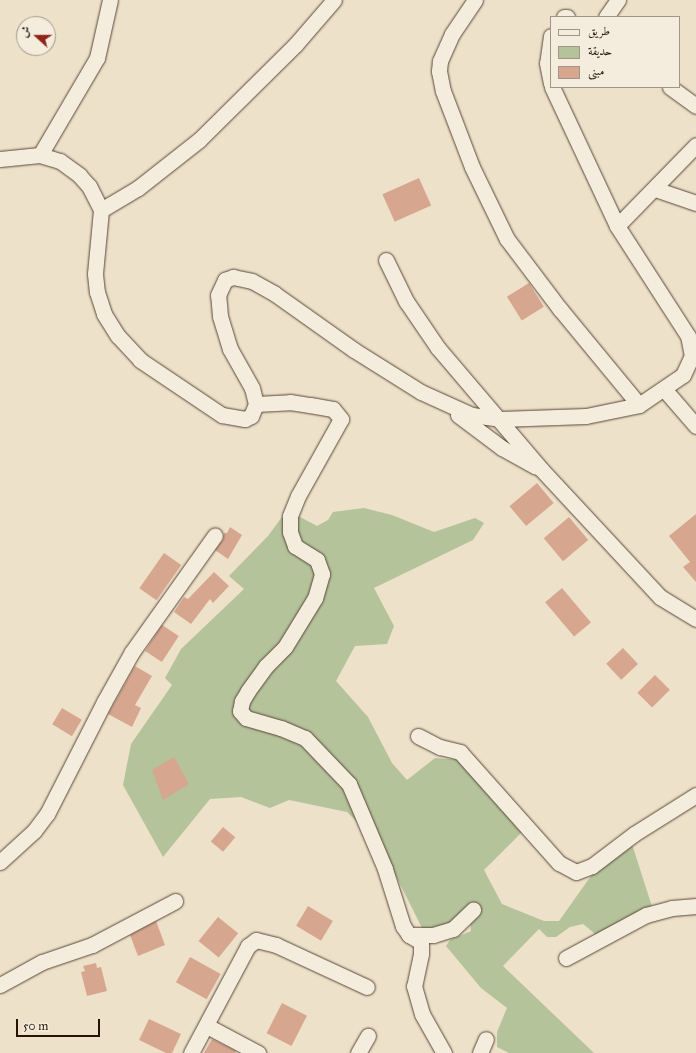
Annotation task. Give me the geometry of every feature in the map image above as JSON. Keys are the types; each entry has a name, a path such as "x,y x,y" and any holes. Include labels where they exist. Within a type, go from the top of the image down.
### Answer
{"street":[{"path":"40,155 97,58 110,0"},
{"path":"100,210 138,188 199,140 296,44 334,0"},
{"path":"475,0 452,34 440,62 439,75 472,167 511,244 560,309 639,405"},
{"path":"607,16 618,0"},
{"path":"550,43 547,63 550,80"},
{"path":"445,404 472,415 500,419 586,416 639,405 682,375 689,365 692,346 680,321 617,226 552,88"},
{"path":"671,88 696,106"},
{"path":"617,226 655,189 696,145"},
{"path":"0,173 3,159 40,155 60,161 79,174 89,186 100,210 96,267 97,292 104,314 118,336 151,369 222,415 245,419 251,416 256,404 252,388 230,349 220,316 218,294 225,280 233,277 252,281 275,294 354,350 445,404 502,448 541,469"},
{"path":"655,189 696,203"},
{"path":"386,260 422,325 456,369 541,469 660,597 696,619"},
{"path":"664,389 696,426"},
{"path":"256,404 290,402 333,409 341,419 298,496 290,516 290,532 295,546 317,560 322,574 316,598 285,648 266,666 248,691 242,701 240,711 246,718 282,728 305,738 349,784 385,869 403,926 409,935 421,942 421,954 414,986 422,1014 444,1053"},
{"path":"0,862 34,831 47,814 104,702 132,652 215,535"},
{"path":"418,736 440,747 460,752 559,863 576,872 592,866 634,834 696,795"},
{"path":"0,985 42,962 92,945 175,902"},
{"path":"566,958 646,915 672,908 696,906"},
{"path":"409,935 433,935 453,929 473,910"},
{"path":"191,1053 207,1026 248,946 256,940 276,945 367,987"},
{"path":"207,1026 258,1053"},
{"path":"358,1053 368,1036"},
{"path":"480,1053 486,1039"}],"green space":[{"path":"364,508 392,515 434,532 475,518 484,523 473,540 374,588 394,626 387,644 355,646 336,681 368,717 392,763 407,780 435,758 463,760 522,832 484,870 502,904 544,921 559,921 598,866 631,841 655,916 600,938 583,924 570,927 556,937 547,937 539,929 503,966 594,1053 509,1053 497,1047 497,1032 507,1008 481,988 446,946 450,940 471,931 470,920 451,922 432,931 423,930 381,846 347,812 289,800 270,808 241,797 210,799 163,857 123,785 131,744 172,685 165,678 181,649 244,589 229,576 268,536 287,510 317,526 328,520 333,512"}],"building":[{"path":"419,178 431,205 395,222 382,194"},
{"path":"529,283 544,307 522,321 507,297"},
{"path":"537,483 554,503 526,526 509,506"},
{"path":"696,514 696,582 683,567 690,562 669,536"},
{"path":"569,517 588,540 563,561 544,538"},
{"path":"230,527 242,535 228,559 215,550 223,540 224,533 227,533"},
{"path":"164,553 181,565 157,600 139,588"},
{"path":"214,572 229,586 213,603 210,599 191,624 174,612 184,597 188,599"},
{"path":"562,588 591,622 574,637 545,602"},
{"path":"162,625 179,636 162,662 145,651"},
{"path":"623,648 638,664 621,680 606,664"},
{"path":"135,666 152,676 135,705 141,708 132,727 108,714"},
{"path":"655,675 670,690 652,708 637,693"},
{"path":"62,708 82,720 72,736 52,724"},
{"path":"174,757 189,784 163,800 152,770"},
{"path":"223,827 235,837 223,852 211,842"},
{"path":"308,906 333,921 321,941 296,926"},
{"path":"218,917 238,933 219,957 198,941"},
{"path":"156,921 165,945 138,956 130,935"},
{"path":"190,957 221,974 207,999 176,982"},
{"path":"96,963 97,968 101,967 107,991 87,996 81,972 85,971 83,966"},
{"path":"282,1003 307,1016 292,1046 267,1033"},
{"path":"149,1019 181,1034 172,1053 166,1053 139,1040"},
{"path":"212,1039 236,1051 235,1053 204,1053"}]}
